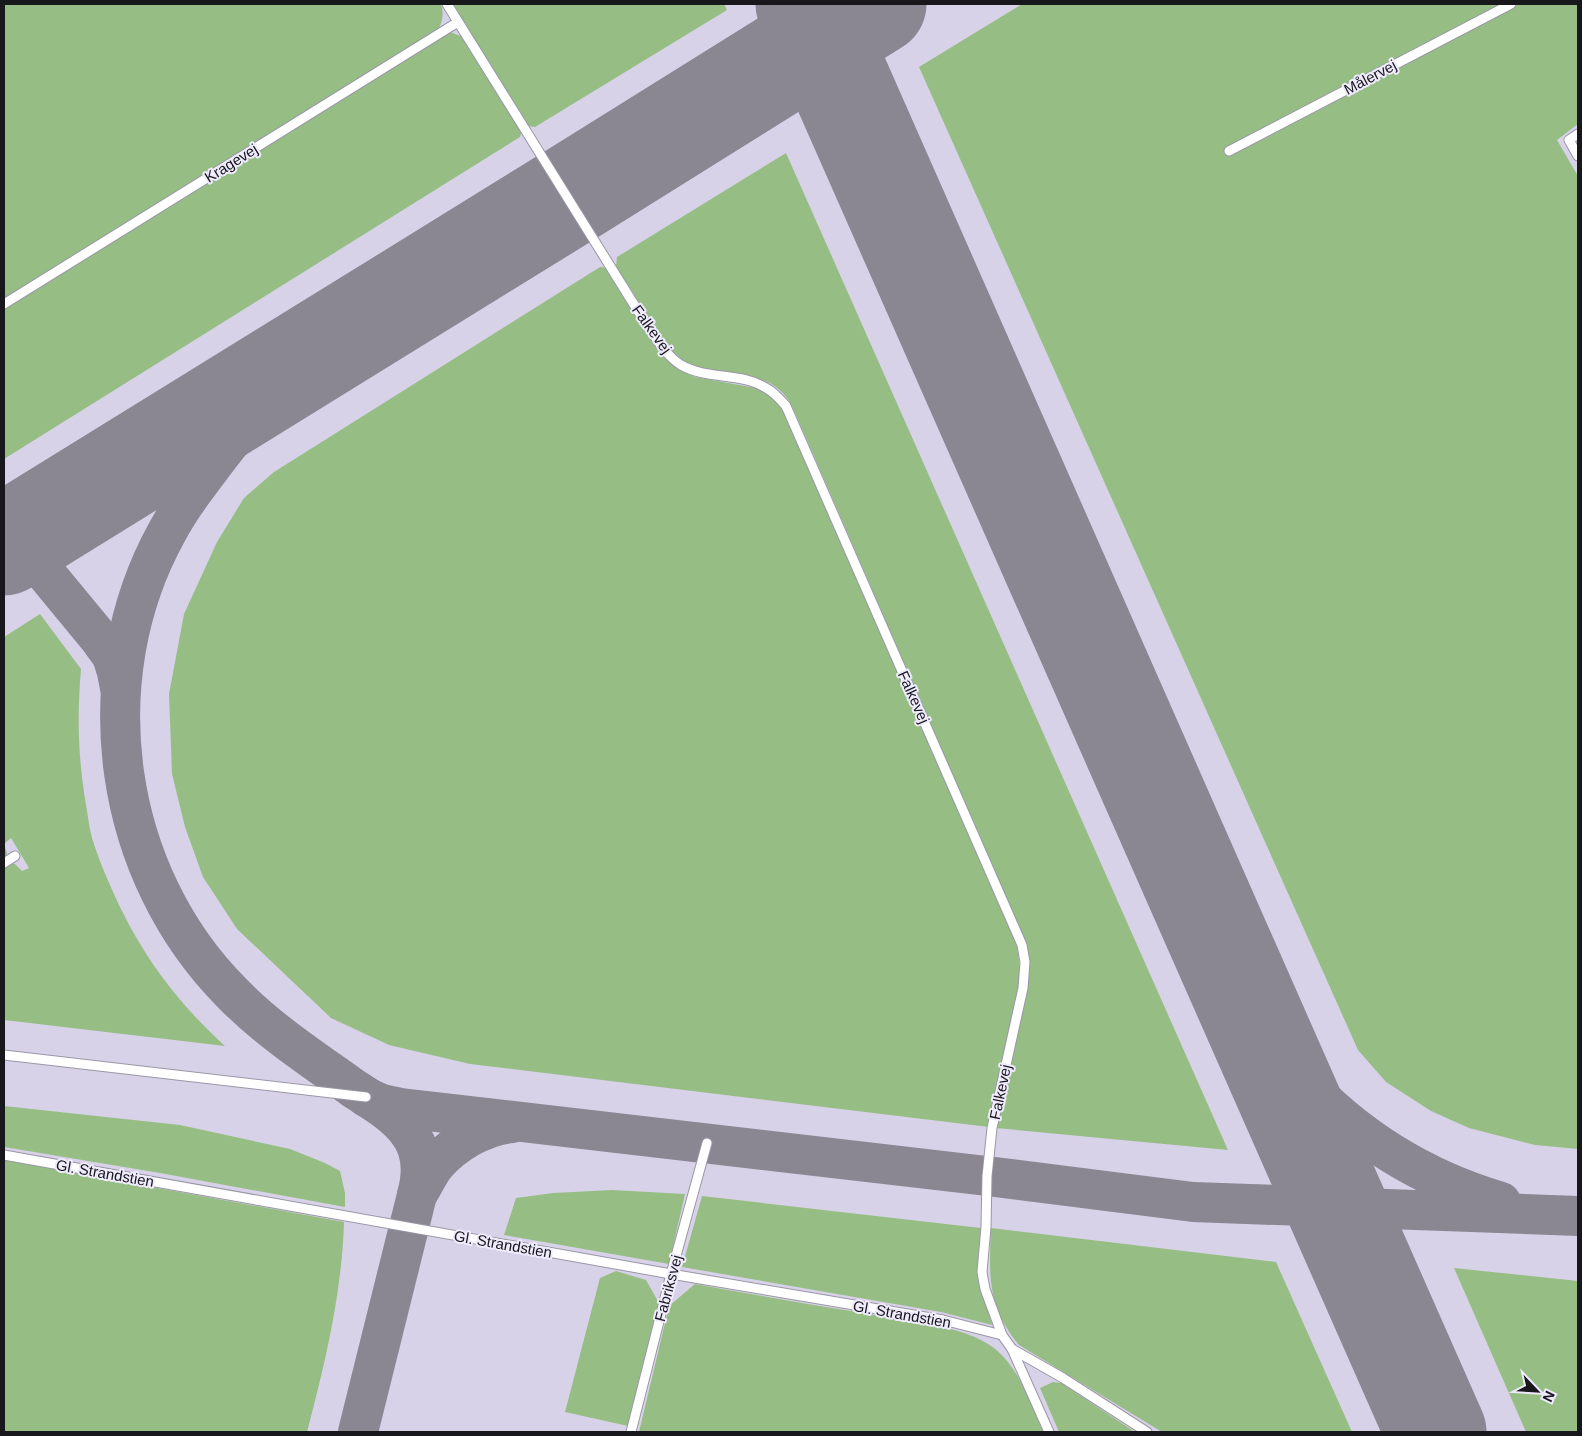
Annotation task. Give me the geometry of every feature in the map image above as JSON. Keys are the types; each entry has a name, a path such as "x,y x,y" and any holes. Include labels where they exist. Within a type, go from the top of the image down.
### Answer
{"lane":[{"name":"Falkevej","path":"447,4 663,348 679,363 691,370 749,381 765,387 775,394 786,406 1013,921 1024,953 1023,980 992,1128 987,1176 986,1227 982,1272 985,1289 1002,1335 1012,1349 1063,1378 1147,1432"},
{"name":"Målervej","path":"1229,151 1511,4"},
{"name":"Kragevej","path":"4,304 458,22"},
{"path":"1578,134 1569,140 1578,156"},
{"path":"4,863 15,856"},
{"path":"4,1054 366,1097"},
{"name":"Fabriksvej","path":"631,1432 707,1143"},
{"name":"Gl. Strandstien","path":"4,1155 671,1274 943,1320 1002,1335"},
{"path":"1012,1349 1050,1432"}],"shaded area":[{"path":"4,4 1578,4 1578,1432 4,1432"}],"green space":[{"path":"4,4 441,4 443,14 438,30 4,299"},
{"path":"452,4 724,4 727,10 535,127 528,126"},
{"path":"1022,4 1578,4 1578,124 1557,140 1578,176 1578,1149 1535,1145 1469,1128 1431,1111 1386,1082 1358,1050 919,67"},
{"path":"450,32 463,37 522,130 520,137 4,459 4,309"},
{"path":"786,153 1228,1150 996,1128 1028,964 1026,943 804,433 789,401 779,389 754,377 699,368 687,363 678,356 664,342 616,266 617,257"},
{"path":"600,267 608,268 656,346 672,365 695,377 756,388 771,396 782,407 1013,930 1019,960 1018,990 989,1127 470,1064 389,1045 331,1018 237,929 203,877 185,827 172,774 169,694 184,614 217,542 244,498 274,472"},
{"path":"40,614 81,669 79,737 83,788 92,838 108,880 129,925 152,963 178,998 225,1046 4,1020 4,867 10,863 15,864 22,871 29,868 11,838 4,844 4,637"},
{"path":"4,844 7,853 4,858"},
{"path":"4,1106 180,1125 290,1149 340,1171 345,1193 345,1207 4,1147"},
{"path":"4,1160 344,1222 343,1249 332,1328 307,1432 4,1432"},
{"path":"612,1190 685,1194 669,1264 504,1235 516,1198 553,1193"},
{"path":"702,1196 981,1228 977,1272 992,1325 941,1312 682,1267"},
{"path":"991,1228 1276,1262 1352,1432 1162,1432 1019,1345 1001,1317 992,1290 990,1261"},
{"path":"1454,1268 1578,1281 1578,1432 1526,1432"},
{"path":"616,1271 646,1280 659,1303 628,1426 565,1412 600,1278"},
{"path":"695,1284 931,1324 949,1328 982,1340 994,1348 1011,1365 1034,1409 1043,1432 639,1432 669,1306"},
{"path":"1053,1382 1061,1383 1135,1432 1059,1432 1040,1388"}],"taxiway":[{"path":"343,336 242,428 192,492 167,532 141,589 126,650 120,712 124,773 138,834 160,892 192,945 232,993 260,1019 306,1055 382,1107 402,1124 412,1137 419,1153 421,1170 417,1195"},
{"path":"4,530 47,575 99,638 112,656 120,688"},
{"path":"1248,1005 1292,1068 1320,1098 1343,1118 1391,1153 1417,1168 1444,1181 1501,1202"},
{"path":"366,1097 382,1104 401,1108 987,1176 1193,1202 1578,1216"},
{"path":"358,1432 417,1195 435,1165 460,1143 490,1128 512,1123"}],"runway":[{"path":"806,4 1436,1432"},
{"path":"4,545 876,4"}]}
